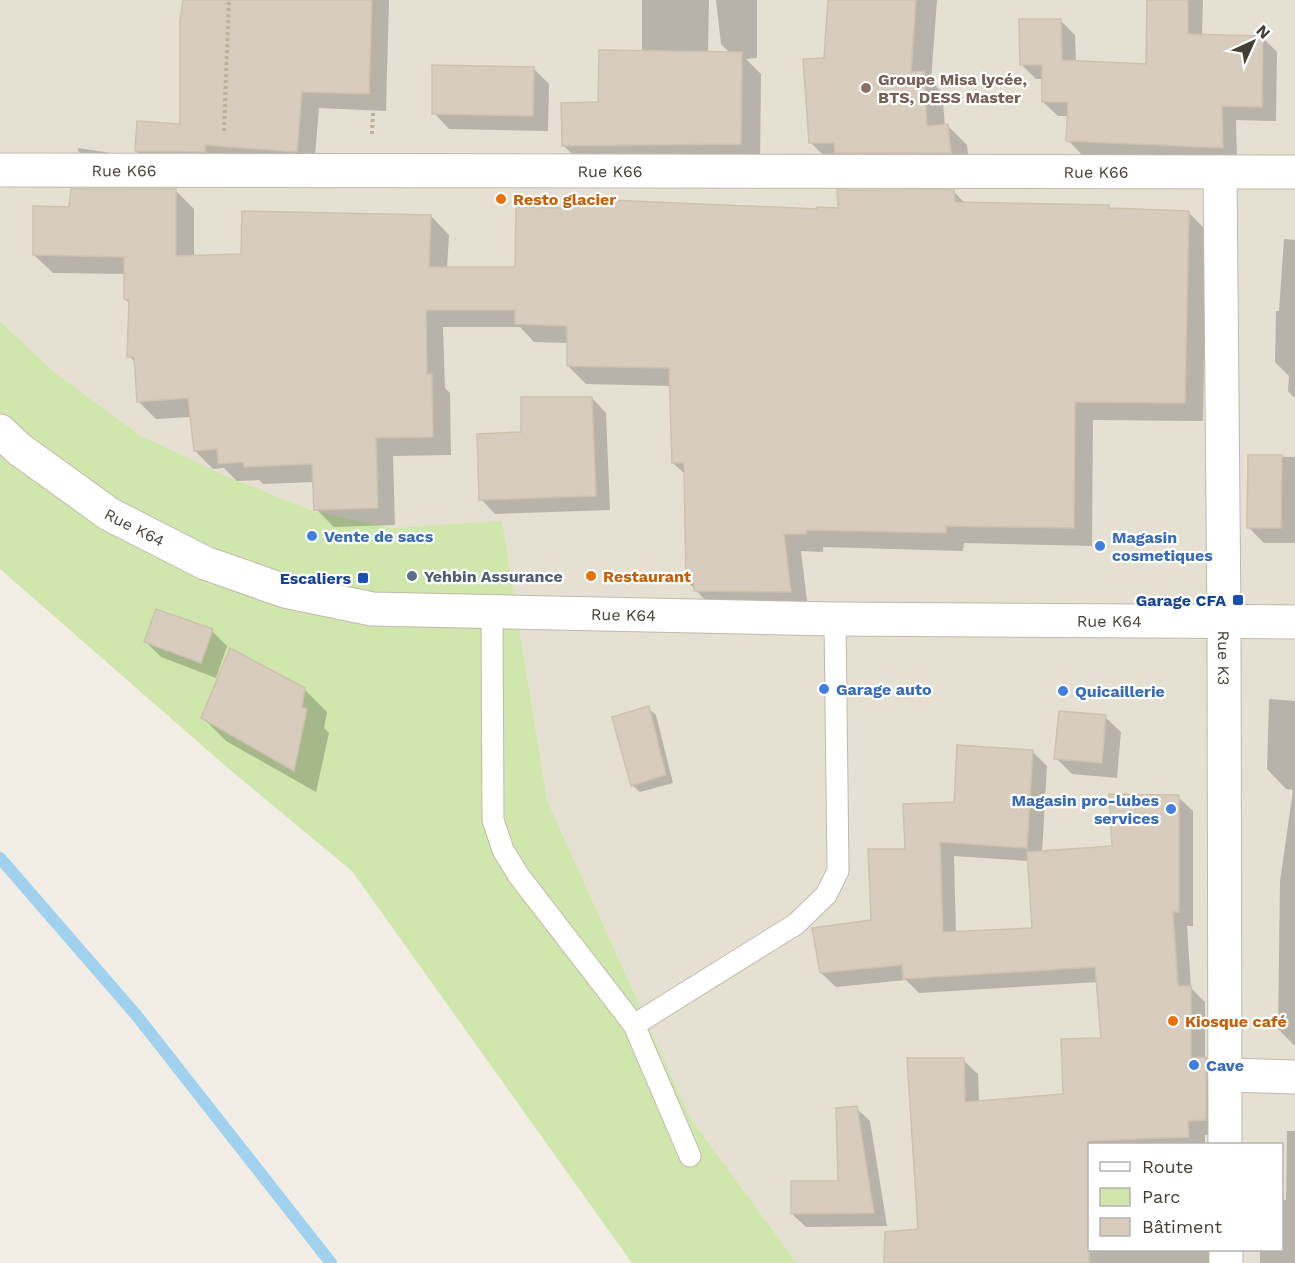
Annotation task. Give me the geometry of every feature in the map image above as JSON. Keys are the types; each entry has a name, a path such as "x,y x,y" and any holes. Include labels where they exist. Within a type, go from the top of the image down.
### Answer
{"street":[{"name":"Rue K66","path":"0,170 1295,172"},
{"name":"Rue K3","path":"1220,172 1225,1143"},
{"name":"Rue K64","path":"0,431 19,449 109,514 205,563 285,591 372,609 835,619 1295,622"},
{"path":"1225,1075 1295,1077"}],"lane":[{"path":"492,612 493,820 503,850 519,876 634,1024 690,1156"},
{"path":"634,1024 796,924 826,895 838,871 835,619"}],"path":[{"path":"222,170 229,0"},
{"path":"371,171 378,0"}],"shaded area":[{"path":"0,0 1295,0 1295,1263 797,1263 691,1119 547,800 502,522 392,528 314,511 226,476 139,436 53,371 0,321"}],"green space":[{"path":"0,321 53,371 139,435 226,476 314,511 392,528 502,521 547,800 691,1119 797,1263 632,1263 352,871 229,769 0,569"}],"building":[{"path":"183,0 372,0 369,94 302,92 297,152 205,145 205,152 135,151 137,121 180,124 180,21"},
{"path":"828,0 916,0 911,72 924,71 927,126 948,124 951,153 835,153 834,143 809,143 803,59 824,58"},
{"path":"1147,0 1188,0 1188,34 1263,36 1262,107 1222,106 1223,148 1066,141 1068,102 1042,102 1042,65 1020,65 1019,19 1061,19 1062,60 1146,64"},
{"path":"599,50 742,52 741,144 562,146 561,103 598,102"},
{"path":"432,65 534,67 533,116 432,114"},
{"path":"71,189 176,189 176,256 241,254 242,211 431,215 429,267 515,267 516,207 564,208 563,198 817,209 817,207 838,208 837,190 954,190 955,202 1109,205 1109,208 1189,211 1185,403 1075,402 1074,528 946,526 946,533 806,530 806,534 784,534 791,592 694,591 694,583 686,583 684,463 672,463 669,368 567,366 567,326 515,324 515,310 426,310 427,374 432,374 433,437 376,438 378,508 314,510 312,464 244,467 243,462 218,464 217,449 194,451 188,398 137,402 134,357 127,357 129,300 124,299 124,257 33,255 33,206 69,207"},
{"path":"521,397 592,397 596,496 479,500 477,434 521,432"},
{"path":"1248,455 1282,455 1281,528 1247,528"},
{"path":"156,609 213,629 201,663 144,642"},
{"path":"230,648 305,688 302,707 307,709 294,771 201,718"},
{"path":"649,706 666,775 631,786 612,717"},
{"path":"1059,711 1106,715 1102,763 1054,759"},
{"path":"957,745 1033,750 1027,848 940,842 943,932 1032,928 1027,852 1112,846 1109,794 1179,795 1179,912 1173,912 1178,986 1191,986 1191,1058 1206,1057 1206,1120 1188,1121 1189,1137 1089,1141 1089,1263 884,1263 885,1232 918,1229 907,1058 964,1058 965,1102 1063,1094 1061,1039 1101,1038 1095,967 903,979 902,965 820,973 812,928 871,920 868,849 905,849 903,804 954,802"},
{"path":"857,1106 874,1213 791,1214 791,1181 838,1181 836,1108"}],"waterway":[{"path":"0,858 137,1016 331,1263"}],"place":[{"name":"Groupe Misa lycée, BTS, DESS Master","path":"866,88"},
{"name":"Resto glacier","path":"501,199"},
{"name":"Vente de sacs","path":"312,536"},
{"name":"Magasin cosmetiques","path":"1100,546"},
{"name":"Yehbin Assurance","path":"412,576"},
{"name":"Restaurant","path":"591,576"},
{"name":"Escaliers","path":"363,578"},
{"name":"Garage CFA","path":"1238,600"},
{"name":"Garage auto","path":"824,689"},
{"name":"Quicaillerie","path":"1063,691"},
{"name":"Magasin pro-lubes services","path":"1171,809"},
{"name":"Kiosque café","path":"1173,1021"},
{"name":"Cave","path":"1194,1065"}]}
